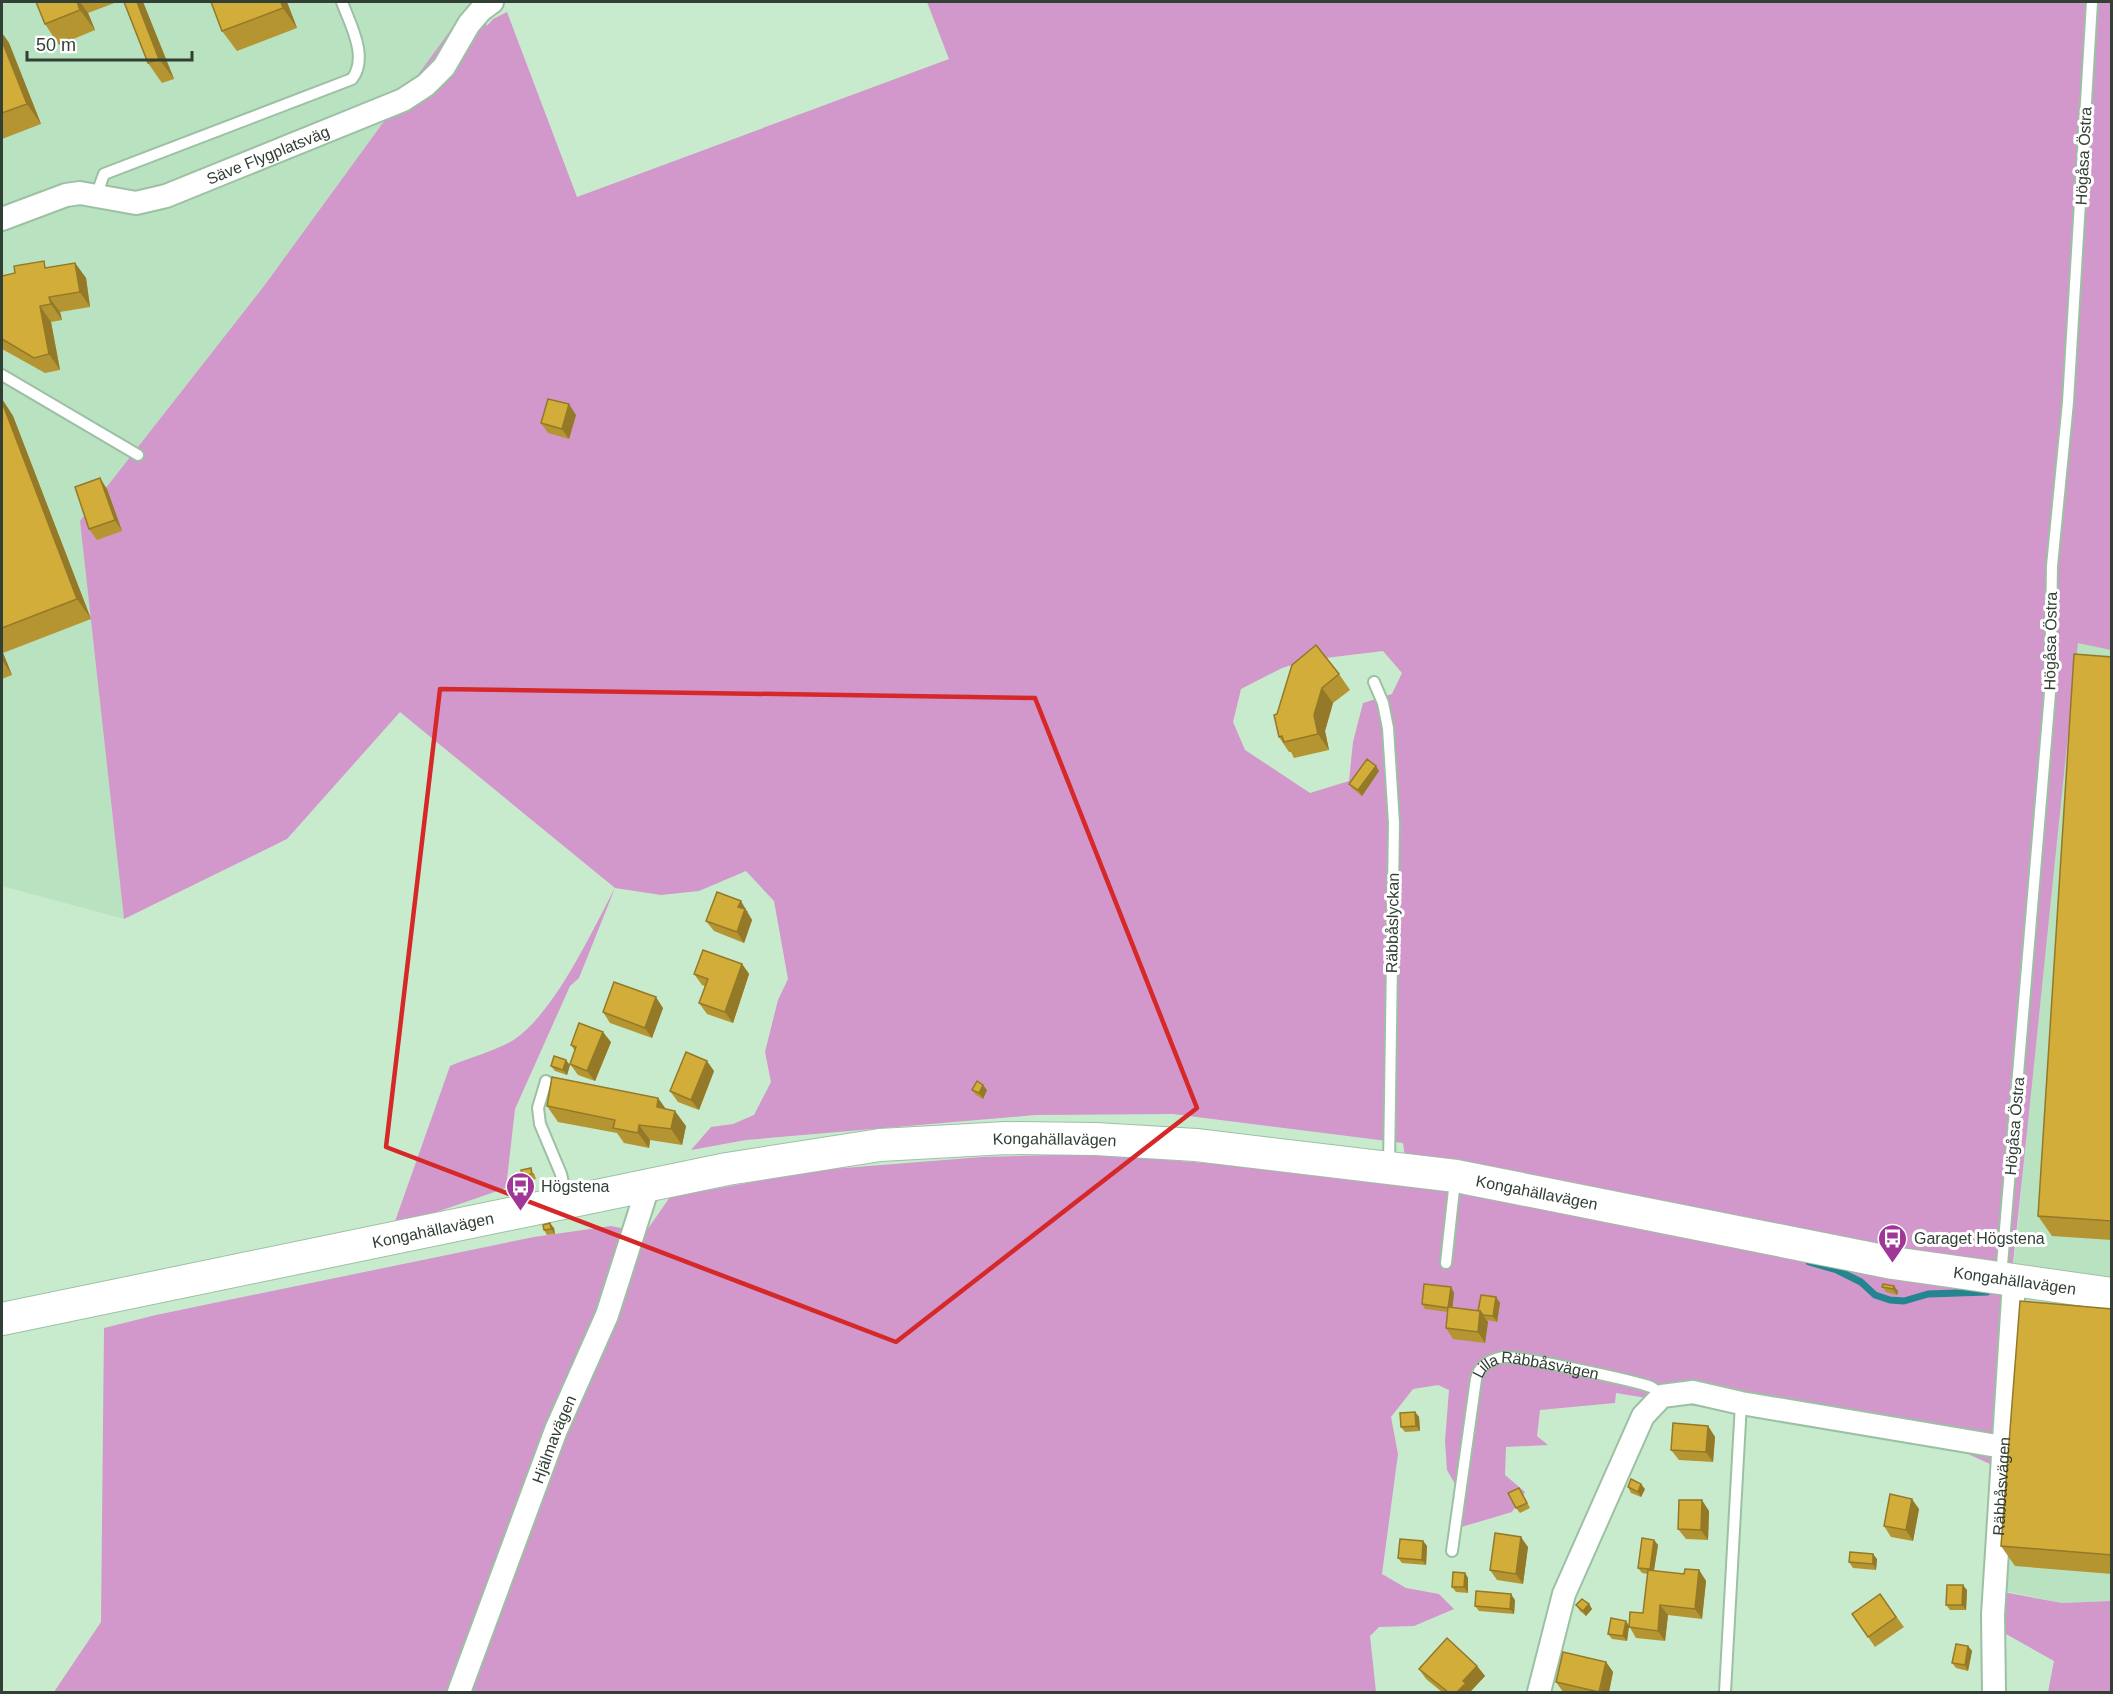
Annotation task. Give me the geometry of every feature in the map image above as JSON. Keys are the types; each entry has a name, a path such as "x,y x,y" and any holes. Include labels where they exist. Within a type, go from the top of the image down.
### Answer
{"street":[{"name":"Säve Flygplatsväg","path":"2,219 66,195 80,193 136,202 166,196 403,100 426,85 444,67 469,24 481,10 492,2"},
{"name":"Kongahällavägen","path":"2,1318 643,1185 880,1145 1006,1138 1096,1139 1196,1146 1389,1166 1456,1176 1862,1257 2007,1281 2112,1294"},
{"name":"Hjälmavägen","path":"459,1692 556,1430 607,1315 645,1196 643,1185"},
{"name":"Räbbåsvägen","path":"1994,1692 1993,1615 2003,1447 2007,1281"},
{"path":"1539,1692 1564,1594 1643,1416 1662,1396 1693,1392 1741,1403 2003,1447"}],"lane":[{"path":"96,196 104,174 352,78 357,72 359,61 357,45 342,2"},
{"name":"Högåsa Östra","path":"2007,1281 2050,693 2052,566 2068,402 2092,2"},
{"path":"2,375 138,455"},
{"name":"Räbbåslyckan","path":"1374,682 1383,703 1388,728 1394,823 1389,1166"},
{"path":"546,1081 538,1108 540,1124 561,1174 567,1201"},
{"path":"1446,1263 1456,1176"},
{"name":"Lilla Räbbåsvägen","path":"1452,1551 1476,1379 1483,1365 1505,1357 1526,1360 1628,1381 1653,1388 1662,1396"},
{"path":"1725,1692 1741,1403"}],"highlighted area":[{"path":"440,689 1035,698 1197,1108 896,1342 386,1147"}],"shaded area":[{"path":"2,2 471,2 264,286 80,521 124,919 2,886"},
{"path":"471,2 480,2 487,26 493,19 507,12 577,197 949,59 927,2 2111,2 2111,650 2078,643 1990,1464 1957,1449 1616,1393 1615,1403 1540,1410 1537,1436 1548,1445 1506,1447 1505,1475 1525,1492 1512,1512 1458,1528 1452,1517 1455,1484 1447,1470 1445,1441 1449,1390 1438,1385 1413,1389 1391,1417 1398,1454 1382,1574 1406,1588 1439,1594 1454,1609 1414,1626 1379,1627 1370,1636 1376,1692 54,1692 101,1622 104,1328 156,1315 534,1237 611,1226 645,1233 670,1197 819,1170 982,1157 1092,1154 1255,1167 1409,1185 1403,1143 1173,1114 1035,1115 746,1140 691,1150 711,1127 733,1124 754,1115 771,1082 765,1052 778,1000 788,979 774,901 746,871 699,891 661,895 615,888 400,712 287,839 124,919 80,521 264,286","holes":["1383,651 1402,673 1392,694 1363,703 1353,742 1349,781 1310,793 1245,750 1233,722 1241,689 1282,668 1309,660"]},
{"path":"2078,642 2112,650 2111,1601 2062,1603 1986,1587 1990,1464 2017,1235 2037,1021"},
{"path":"615,888 579,978 570,986 515,1109 506,1188 393,1227 450,1066 515,1039 545,1010 584,948"},
{"path":"2003,1592 2062,1603 2111,1601 2111,1692 2048,1692 2054,1661 2006,1634"}],"building":[{"path":"36,2 77,2 80,10 45,24"},
{"path":"124,2 137,2 159,59 148,63"},
{"path":"211,2 281,2 283,8 222,31"},
{"path":"2,41 27,104 2,113"},
{"path":"44,261 45,268 75,263 80,292 49,297 51,304 40,306 49,354 34,358 2,339 2,276 15,273 14,266"},
{"path":"548,399 569,404 562,429 541,423"},
{"path":"2,402 77,599 2,628"},
{"path":"100,478 115,520 89,529 75,487"},
{"path":"1316,645 1339,674 1322,688 1314,715 1318,734 1284,742 1282,736 1279,737 1274,715 1277,714 1292,665"},
{"path":"2074,654 2112,657 2112,1221 2038,1216"},
{"path":"1367,759 1376,766 1358,790 1349,784"},
{"path":"717,892 741,901 738,907 745,909 737,932 706,921"},
{"path":"703,950 742,964 725,1012 699,1003 708,979 694,974"},
{"path":"614,982 656,997 645,1028 603,1012"},
{"path":"579,1023 603,1032 587,1071 570,1064 576,1047 571,1045"},
{"path":"686,1052 707,1061 691,1100 670,1091"},
{"path":"554,1056 566,1060 563,1070 551,1066"},
{"path":"552,1077 658,1098 657,1107 675,1111 671,1129 639,1125 638,1133 613,1128 615,1120 547,1106"},
{"path":"977,1081 983,1085 979,1093 972,1090"},
{"path":"531,1168 532,1174 522,1176 521,1170"},
{"path":"550,1223 551,1229 544,1230 543,1225"},
{"path":"1424,1284 1451,1287 1448,1308 1422,1304"},
{"path":"1883,1284 1894,1286 1893,1289 1882,1287"},
{"path":"1481,1295 1496,1297 1493,1316 1483,1315 1478,1311"},
{"path":"2020,1301 2112,1309 2112,1555 2001,1546"},
{"path":"1448,1307 1480,1311 1478,1332 1446,1328"},
{"path":"1415,1412 1416,1426 1401,1427 1400,1413"},
{"path":"1673,1423 1708,1426 1706,1452 1671,1450"},
{"path":"1631,1479 1641,1484 1638,1492 1628,1487"},
{"path":"1519,1488 1527,1503 1516,1508 1508,1493"},
{"path":"1890,1494 1912,1499 1906,1530 1884,1526"},
{"path":"1679,1500 1702,1500 1701,1530 1678,1529"},
{"path":"1495,1533 1521,1537 1516,1574 1490,1570"},
{"path":"1642,1538 1654,1540 1650,1569 1638,1568"},
{"path":"1400,1539 1423,1541 1422,1560 1398,1558"},
{"path":"1850,1552 1873,1554 1873,1564 1849,1562"},
{"path":"1685,1569 1699,1570 1695,1609 1660,1605 1658,1631 1629,1627 1630,1612 1643,1613 1648,1570 1684,1574"},
{"path":"1453,1572 1465,1573 1464,1587 1452,1587"},
{"path":"1947,1585 1963,1585 1962,1605 1946,1605"},
{"path":"1476,1591 1511,1594 1510,1609 1475,1606"},
{"path":"1880,1594 1896,1617 1868,1637 1852,1614"},
{"path":"1582,1599 1589,1604 1583,1611 1576,1605"},
{"path":"1611,1618 1626,1621 1623,1636 1608,1634"},
{"path":"1447,1638 1477,1666 1463,1681 1466,1683 1457,1692 1448,1692 1419,1669"},
{"path":"1956,1644 1968,1646 1965,1665 1952,1663"},
{"path":"1563,1652 1606,1662 1599,1692 1556,1682"}],"waterway":[{"path":"1809,1262 1837,1270 1861,1282 1875,1295 1890,1300 1904,1301 1928,1294 1987,1292"}],"place":[{"name":"Högstena","path":"520,1212"},
{"name":"Garaget Högstena","path":"1893,1264"}]}
